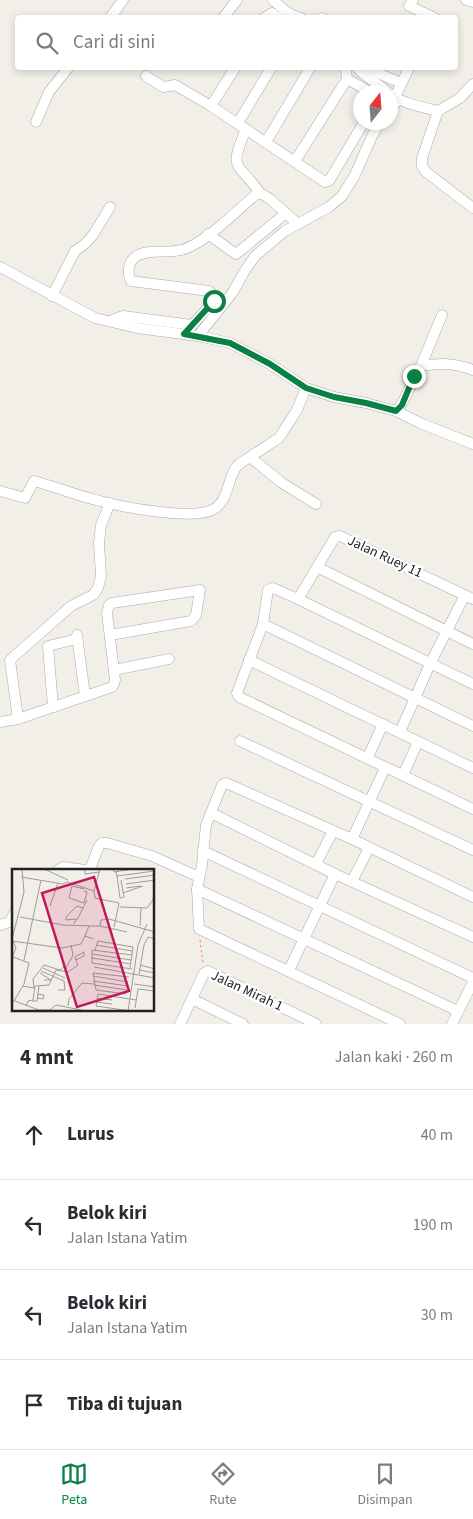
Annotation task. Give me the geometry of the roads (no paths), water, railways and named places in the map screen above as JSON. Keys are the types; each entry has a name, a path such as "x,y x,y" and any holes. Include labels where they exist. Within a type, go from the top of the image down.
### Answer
{"street":[{"path":"112,15 123,0"},
{"path":"225,15 237,0"},
{"path":"273,0 293,15"},
{"path":"413,0 409,6 428,15"},
{"path":"466,0 473,2"},
{"path":"36,122 49,92 66,70"},
{"path":"212,106 234,70"},
{"path":"270,70 242,126 235,161 238,168 250,178 260,194 270,199 298,224"},
{"path":"266,142 309,70"},
{"path":"295,161 348,79 346,70"},
{"path":"360,70 378,85"},
{"path":"371,70 402,83"},
{"path":"398,89 408,70"},
{"path":"146,76 163,87 175,86 212,106 328,182 359,130"},
{"path":"348,79 358,85"},
{"path":"473,84 460,98 438,111 422,158 422,166 426,172 473,208"},
{"path":"398,98 438,111"},
{"path":"198,336 233,292 256,256 285,231 329,207 342,196 355,174 375,130"},
{"path":"184,334 214,301 215,296 209,291 136,283 131,281 128,276 128,268 134,258 144,253 182,250 197,243 255,195 260,194"},
{"path":"52,296 75,251 85,244 93,234 110,207"},
{"path":"208,234 236,254 285,214"},
{"path":"1,272 95,318 137,328 198,336 230,343 245,350 306,388 334,397 396,411 420,423 473,444"},
{"path":"396,411 402,405 414,376 421,366 442,315"},
{"path":"110,321 123,316 192,325"},
{"path":"421,366 448,363 473,370"},
{"path":"0,491 25,498 34,481 110,503 194,515 213,510 222,501 231,476 238,466 279,438 297,410 306,388"},
{"path":"250,457 282,482 316,504"},
{"path":"18,719 8,662 71,606 93,595 98,588 101,576 99,543 101,525 110,503"},
{"name":"Jalan Ruey 11","path":"298,599 335,537 340,536 469,597"},
{"path":"318,567 473,644"},
{"path":"473,684 273,588 268,590 263,624 238,689 239,697 368,757 385,768 473,808"},
{"path":"0,722 18,719 112,687 114,684 114,670 107,609 112,603 200,590 196,615 191,621 110,635"},
{"path":"400,732 430,664 447,631 469,597"},
{"path":"263,624 473,726"},
{"path":"53,707 48,646 77,637 85,696"},
{"path":"114,670 169,659"},
{"path":"249,660 473,768"},
{"path":"368,757 382,724"},
{"path":"240,741 368,803 473,850"},
{"path":"403,775 418,742"},
{"path":"352,839 385,768"},
{"path":"400,1024 200,929 197,889 202,865 206,826 222,785 226,783 352,839 473,897"},
{"path":"212,813 335,874 473,937"},
{"path":"316,864 333,831"},
{"path":"90,869 99,846 107,842 152,856 199,877"},
{"path":"352,881 368,848"},
{"path":"203,851 473,978"},
{"path":"60,869 63,867 78,869"},
{"path":"289,970 335,874"},
{"path":"197,889 458,1011"},
{"path":"0,924 10,922 12,918"},
{"name":"Jalan Mirah 1","path":"192,998 204,973 208,971 316,1024"},
{"path":"452,1024 473,982"},
{"path":"180,1024 192,998 243,1024"}]}
